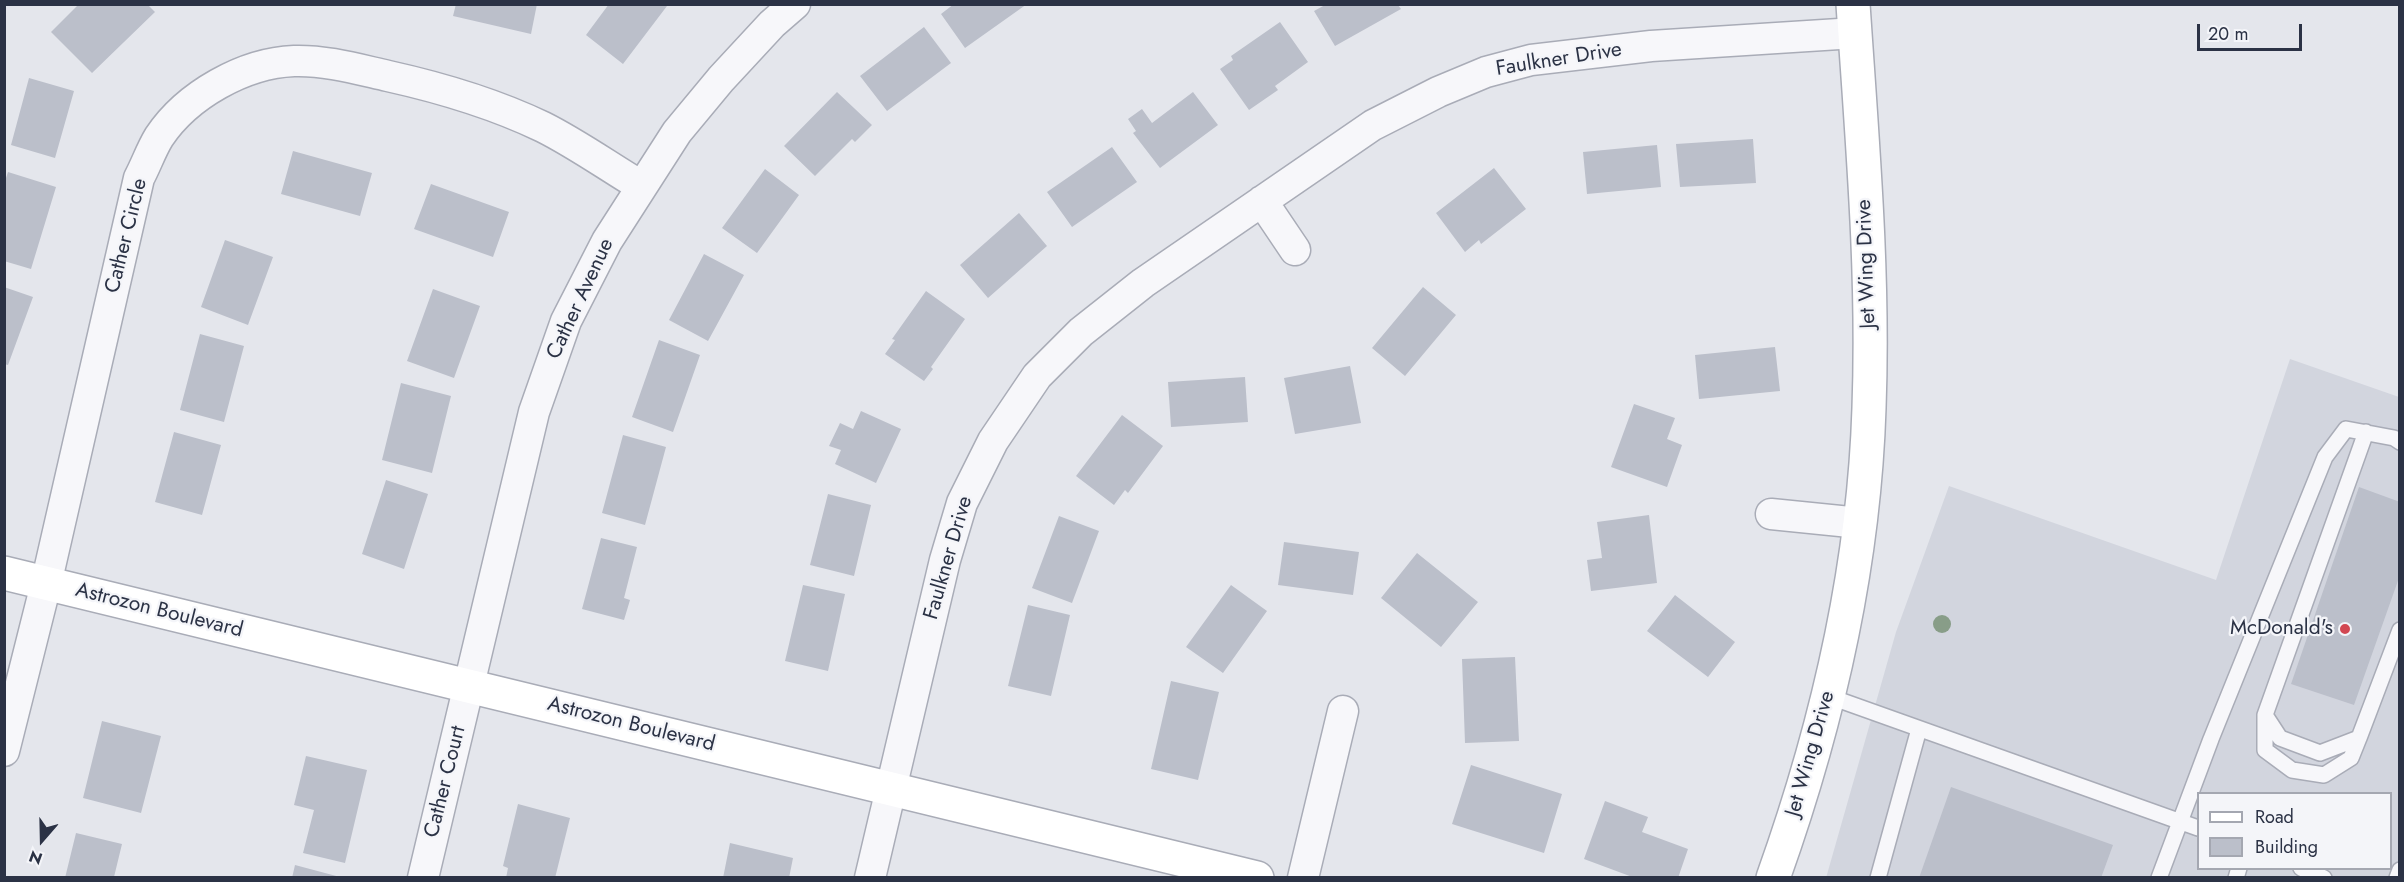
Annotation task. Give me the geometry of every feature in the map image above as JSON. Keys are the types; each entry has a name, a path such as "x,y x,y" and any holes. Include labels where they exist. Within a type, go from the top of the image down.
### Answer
{"main road":[{"name":"Jet Wing Drive","path":"1773,878 1814,755 1843,631 1860,523 1869,409 1870,260 1854,19"},
{"name":"Astrozon Boulevard","path":"4,573 1257,878"}],"street":[{"name":"Cather Avenue","path":"470,686 534,412 566,321 607,241 677,132 721,79 772,24 795,4"},
{"name":"Faulkner Drive","path":"870,878 945,560 962,503 993,441 1037,376 1081,332 1143,284 1373,125 1438,92 1486,72 1531,60 1854,19"},
{"name":"Cather Circle","path":"4,751 46,584 139,178 160,137 188,105 220,84 256,68 293,61 334,63 442,88 496,106 546,128 641,186"},
{"path":"1262,201 1295,250"},
{"path":"1771,514 1860,523"},
{"name":"Cather Court","path":"423,878 470,686"},
{"path":"1303,878 1343,711"}],"lane":[{"path":"2159,878 2211,739 2325,457 2346,429 2400,441"},
{"path":"2366,432 2265,715 2265,750 2292,770 2324,775 2350,758 2400,630"},
{"path":"1828,696 2197,827"},
{"path":"2265,715 2280,738 2320,753 2359,738"},
{"path":"1878,878 1919,729"},
{"path":"2306,870 2324,878"},
{"path":"2397,878 2400,870"}],"shaded area":[{"path":"2290,359 2399,397 2399,877 1826,878 1896,632 1949,486 2216,580"}],"building":[{"path":"79,4 147,4 155,12 92,73 51,32"},
{"path":"456,4 537,4 531,34 453,16"},
{"path":"609,4 667,6 623,64 586,35"},
{"path":"954,4 1027,4 965,48 941,14"},
{"path":"1325,5 1398,5 1401,9 1335,46 1314,11"},
{"path":"1280,22 1308,62 1275,86 1278,90 1249,110 1220,69 1233,60 1231,56"},
{"path":"924,27 951,63 887,111 860,76"},
{"path":"29,78 74,91 55,158 11,145"},
{"path":"837,92 872,125 855,142 852,139 815,176 784,146"},
{"path":"1193,92 1218,125 1160,168 1133,133 1136,131 1128,119 1142,109 1152,123"},
{"path":"1753,139 1756,183 1680,187 1676,144"},
{"path":"1657,145 1661,187 1587,194 1583,152"},
{"path":"1112,147 1137,182 1072,227 1047,192"},
{"path":"293,151 372,173 360,216 281,194"},
{"path":"1494,168 1526,209 1481,244 1479,240 1465,252 1436,213"},
{"path":"765,169 799,195 757,253 722,228"},
{"path":"8,172 56,187 31,269 4,261 4,184"},
{"path":"431,184 509,212 493,257 414,229"},
{"path":"1019,213 1047,246 988,298 960,265"},
{"path":"225,240 273,257 248,325 201,307"},
{"path":"704,254 744,275 708,341 669,320"},
{"path":"4,287 33,297 8,365 4,364"},
{"path":"1423,287 1456,315 1405,376 1372,348"},
{"path":"433,289 480,306 454,378 407,361"},
{"path":"926,291 965,319 931,367 933,369 924,381 885,354 895,340 892,339"},
{"path":"200,334 244,346 224,422 180,410"},
{"path":"659,340 700,355 673,432 632,417"},
{"path":"1775,347 1780,391 1699,399 1695,355"},
{"path":"1350,366 1361,423 1295,434 1284,378"},
{"path":"1245,377 1248,422 1171,427 1168,382"},
{"path":"401,383 451,396 432,473 382,460"},
{"path":"1634,404 1675,418 1667,439 1682,445 1667,487 1611,467"},
{"path":"861,411 901,429 876,483 835,464 841,450 829,446 840,423 853,429"},
{"path":"1122,415 1163,446 1128,493 1125,490 1114,505 1076,476"},
{"path":"174,432 221,445 202,515 155,502"},
{"path":"623,435 666,447 645,525 602,513"},
{"path":"386,480 428,494 404,569 362,554"},
{"name":"McDonald's","path":"2359,487 2400,502 2400,575 2354,705 2291,684"},
{"path":"828,494 871,505 854,576 810,565"},
{"path":"1649,515 1657,583 1591,591 1587,560 1602,558 1597,522"},
{"path":"1059,516 1099,531 1072,603 1032,588"},
{"path":"601,538 637,547 624,598 630,600 624,620 582,609"},
{"path":"1284,542 1359,552 1353,595 1278,585"},
{"path":"1417,553 1478,602 1441,647 1381,598"},
{"path":"803,585 845,594 828,671 785,661"},
{"path":"1231,585 1267,611 1223,673 1186,647"},
{"path":"1675,595 1735,642 1708,677 1647,631"},
{"path":"1028,605 1070,615 1051,696 1008,686"},
{"path":"1515,657 1519,741 1465,743 1462,659"},
{"path":"1171,681 1219,692 1198,780 1151,769"},
{"path":"102,721 161,736 141,813 83,798"},
{"path":"306,756 367,770 345,863 303,853 314,810 294,805"},
{"path":"1471,765 1562,794 1544,853 1452,824"},
{"path":"1951,787 2113,845 2101,878 1919,878"},
{"path":"1605,801 1648,817 1642,832 1688,849 1678,878 1635,878 1584,859"},
{"path":"518,804 570,818 555,878 506,878 508,868 503,866"},
{"path":"76,833 122,844 114,877 65,878"},
{"path":"730,843 793,858 789,878 723,878"},
{"path":"295,865 340,877 340,878 292,878"}],"place":[{"name":"McDonald's","path":"2345,629"}]}
